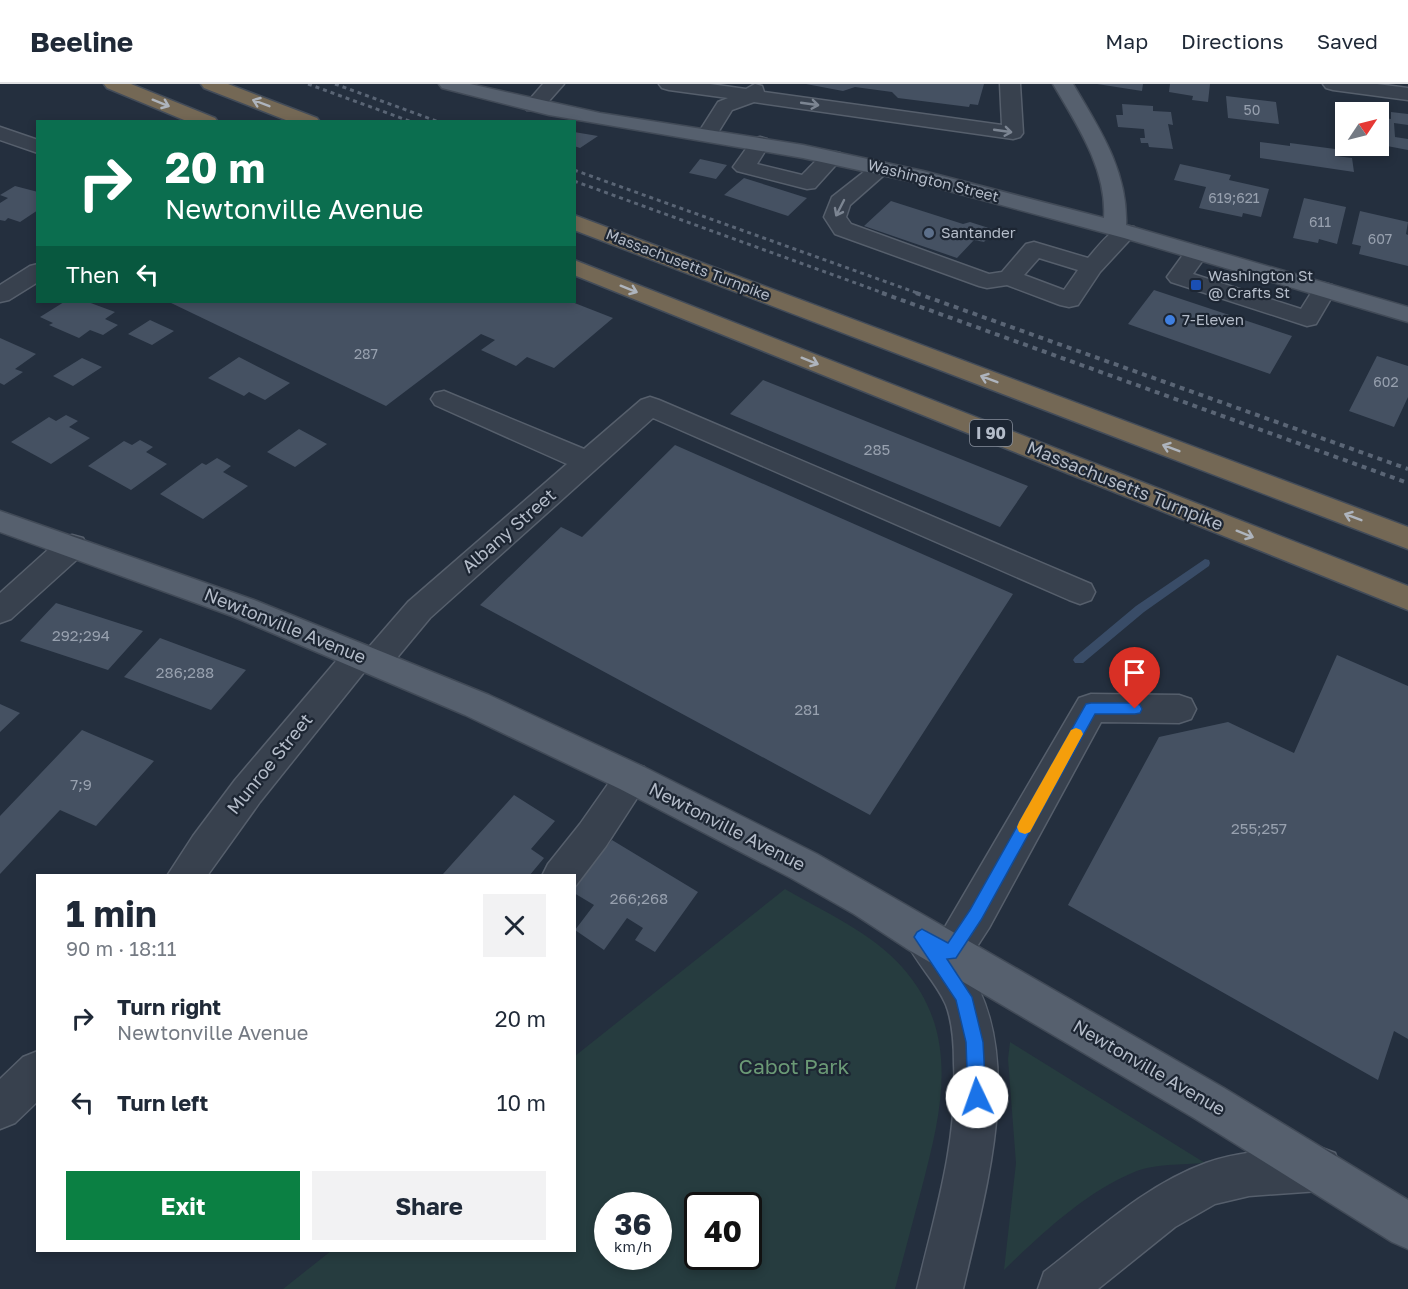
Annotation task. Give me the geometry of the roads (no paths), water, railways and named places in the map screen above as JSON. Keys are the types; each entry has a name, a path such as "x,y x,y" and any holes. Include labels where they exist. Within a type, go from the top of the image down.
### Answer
{"highway":[{"path":"114,84 203,120"},
{"path":"211,84 305,120"},
{"name":"Massachusetts Turnpike","path":"576,223 1408,538"},
{"name":"Massachusetts Turnpike","path":"576,268 1408,598"}],"main road":[{"path":"1063,84 1103,157 1114,186 1121,231"},
{"name":"Washington Street","path":"466,86 534,106 760,143 881,168 1121,231 1408,315"},
{"name":"Newtonville Avenue","path":"0,521 184,585 367,659 477,705 632,778 804,866 1319,1169 1408,1226"}],"street":[{"path":"534,106 554,84"},
{"path":"669,84 756,90 1013,133 1010,84"},
{"path":"1333,84 1408,94"},
{"path":"707,135 725,106 756,90"},
{"path":"0,133 36,146"},
{"path":"760,143 744,167 807,183 833,157"},
{"path":"881,168 840,202 835,217 843,229 987,281 1009,278 1069,300 1121,231"},
{"path":"1009,278 1034,249 1092,267"},
{"path":"1196,253 1179,277 1307,319 1324,290"},
{"path":"0,295 36,272"},
{"path":"444,399 588,462"},
{"name":"Albany Street","path":"367,659 419,610 650,406 1080,592"},
{"path":"0,611 72,546"},
{"name":"Munroe Street","path":"187,874 226,817 260,773 367,659"},
{"path":"940,1289 972,1150 977,1097 974,1042 964,997 937,945 975,915 1091,708 1179,710"},
{"path":"563,874 593,835 632,778"},
{"path":"1061,1289 1159,1211 1208,1184 1250,1174 1319,1169"}],"waterway":[{"path":"1079,660 1140,609 1205,563"}],"railway":[{"path":"308,84 407,120"},
{"path":"335,84 434,120"},
{"path":"576,171 920,294"},
{"path":"576,182 886,294"},
{"path":"882,293 1408,483"},
{"path":"916,293 1408,469"}],"place":[{"name":"Santander","path":"929,233"},
{"name":"Washington St @ Crafts St","path":"1196,285"},
{"name":"7-Eleven","path":"1170,320"}],"park label":[{"name":"Cabot Park","path":"794,1067"}]}
